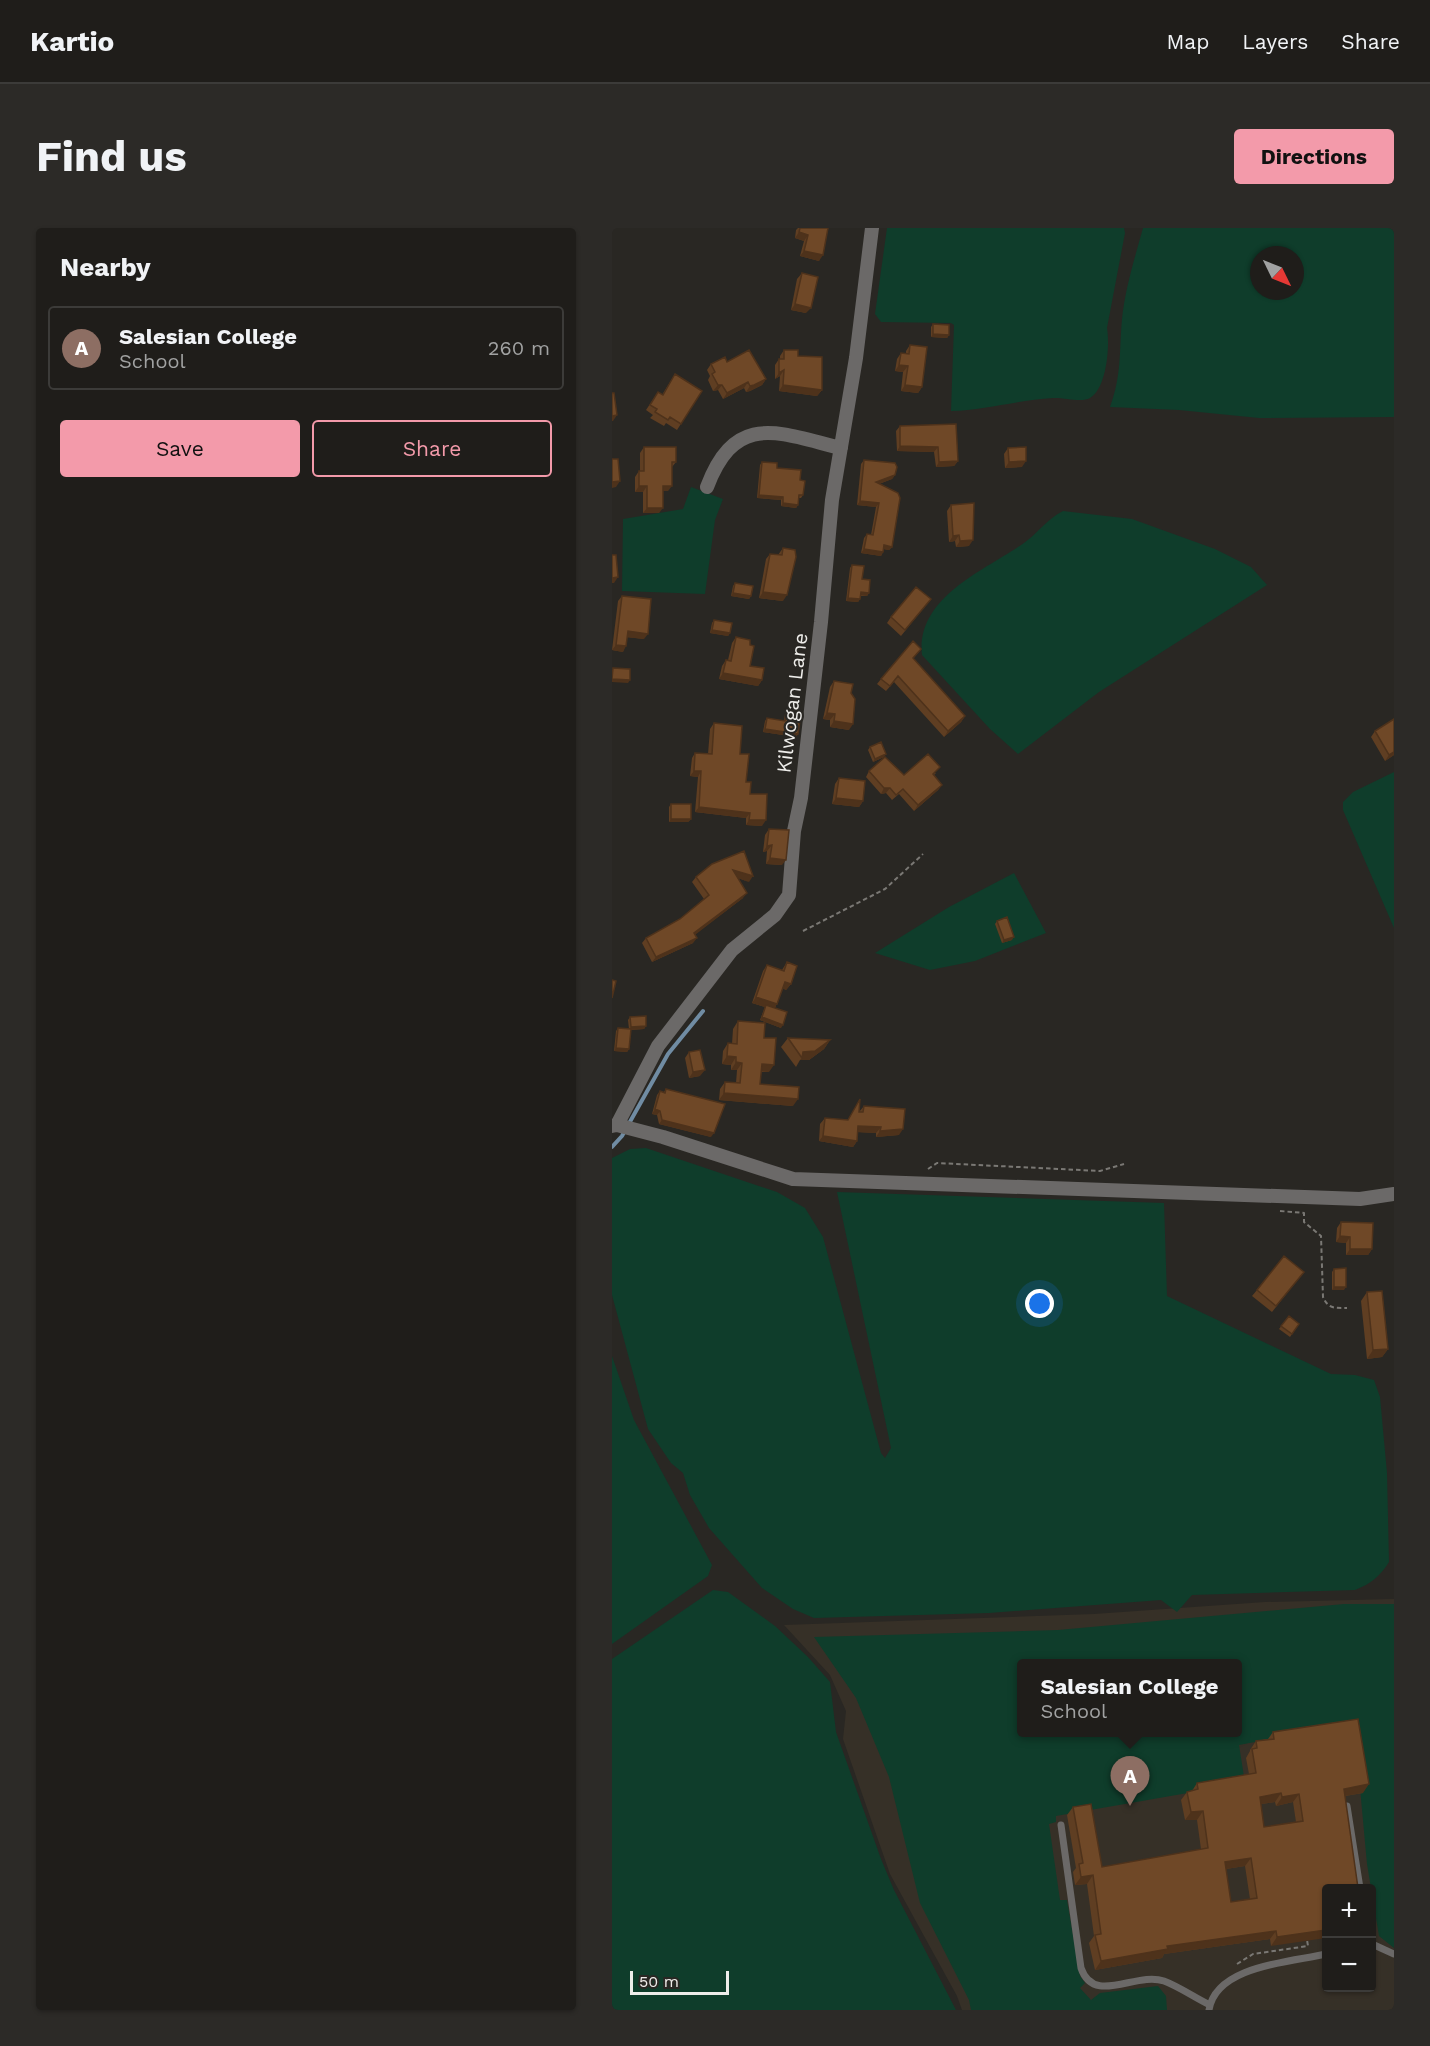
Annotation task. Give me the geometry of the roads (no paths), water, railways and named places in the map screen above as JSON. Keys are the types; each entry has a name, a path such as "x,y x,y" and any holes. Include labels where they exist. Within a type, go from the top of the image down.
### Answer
{"street":[{"name":"Kilwogan Lane","path":"617,1126 658,1046 732,950 781,909 789,896 794,831 801,798 821,622 832,500 872,228"},
{"path":"707,487 716,464 729,448 761,431 841,448"},
{"path":"617,1126 638,1130 793,1179 1360,1199 1394,1194"}],"lane":[{"path":"1347,1806 1359,1884"},
{"path":"1061,1825 1081,1968 1085,1978 1092,1985 1101,1987 1155,1979 1164,1981 1210,2008 1220,1991 1244,1971 1322,1955"},
{"path":"1376,1946 1394,1953"}],"waterway":[{"path":"612,1147 622,1136 668,1054 703,1011"}],"place":[{"name":"Salesian College","path":"1130,1806"}]}
